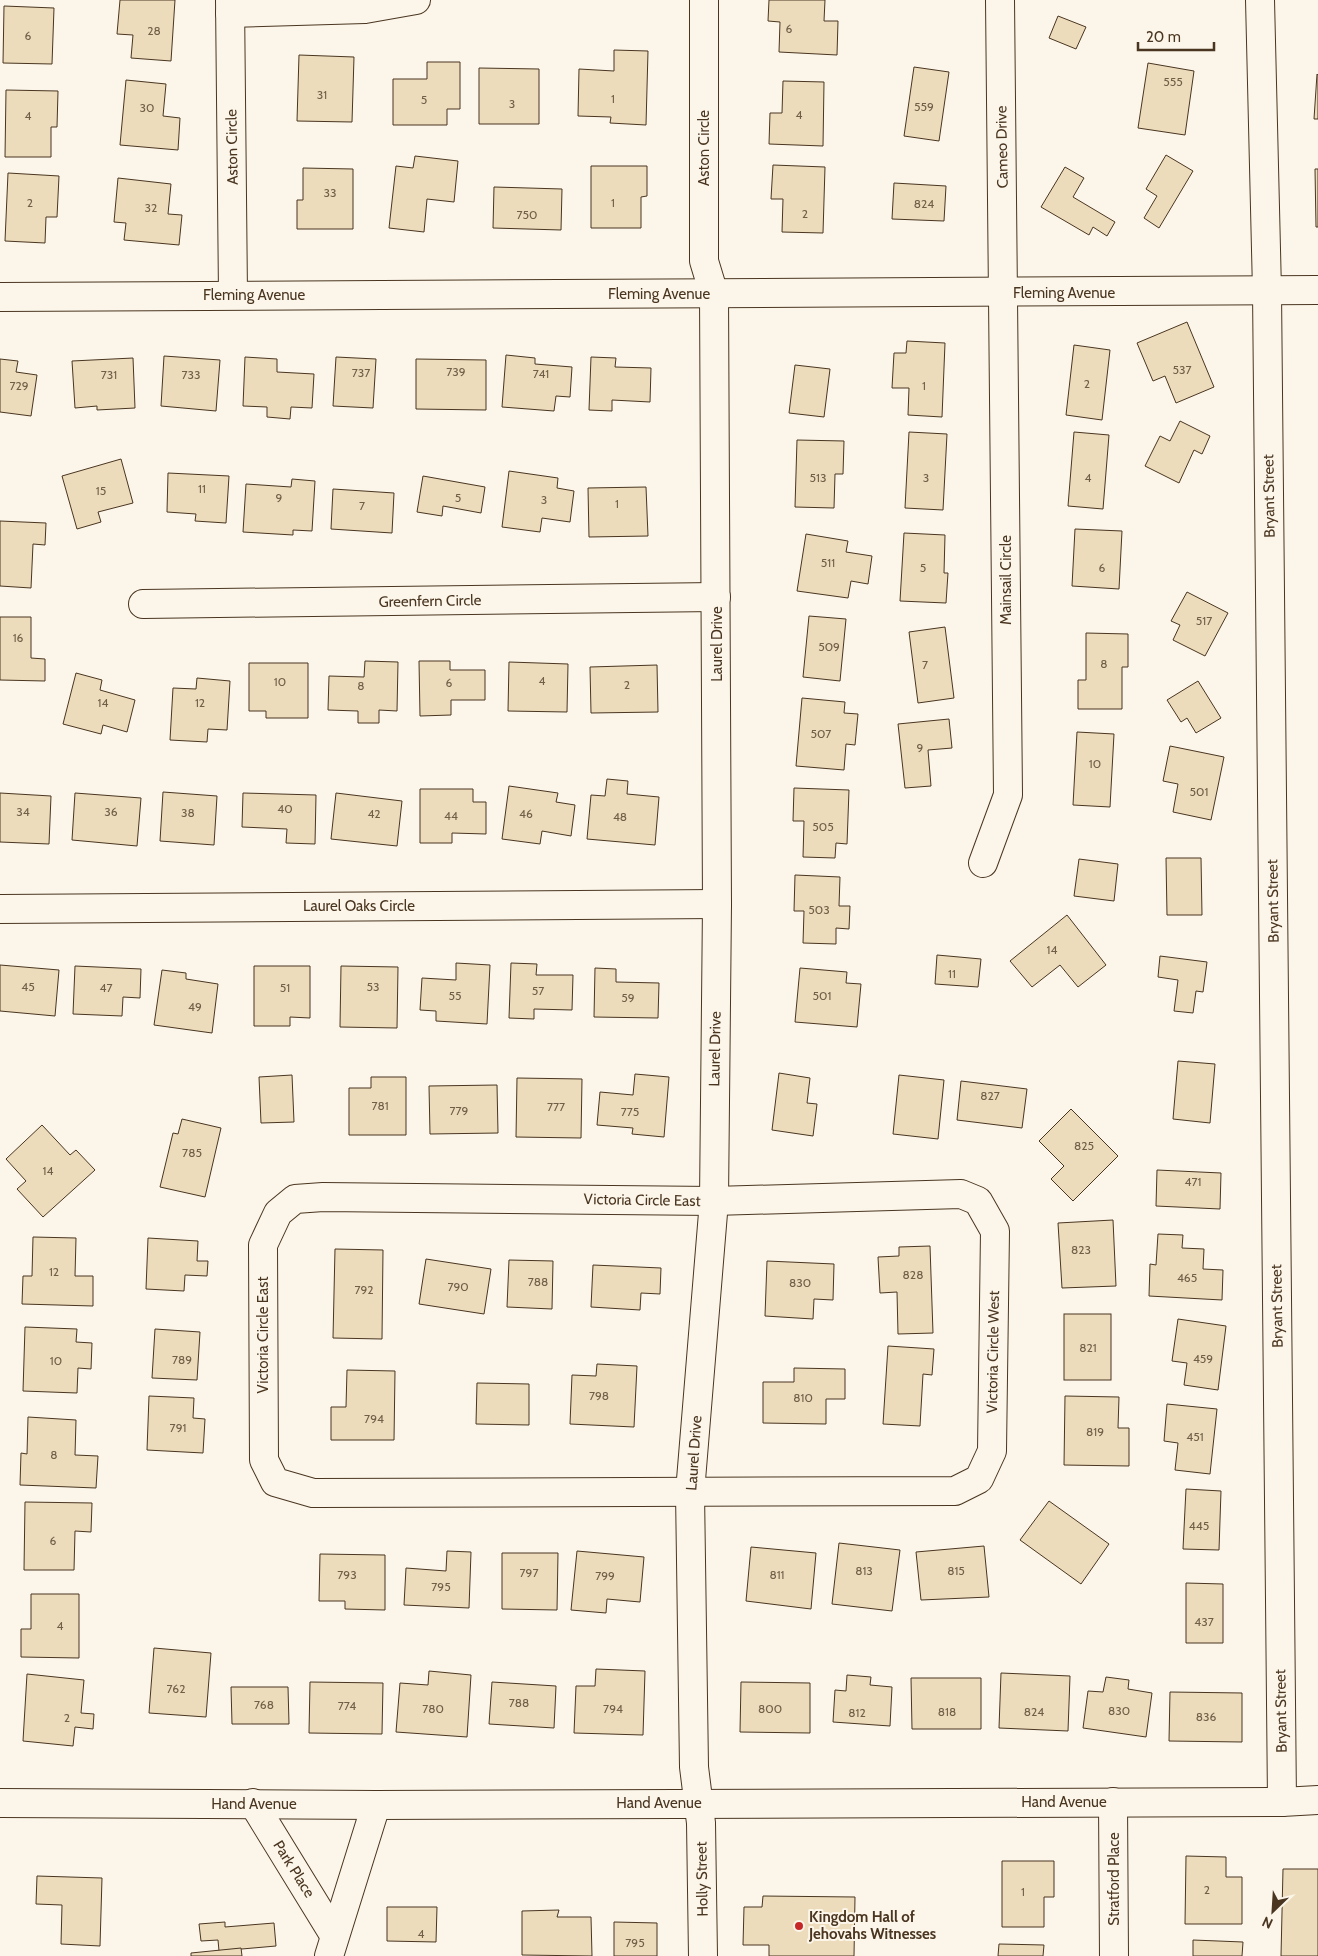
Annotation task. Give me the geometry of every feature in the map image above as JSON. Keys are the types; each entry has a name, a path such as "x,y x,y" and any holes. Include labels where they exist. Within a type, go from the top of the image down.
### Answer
{"street":[{"path":"230,7 365,9 416,0"},
{"name":"Aston Circle","path":"704,0 704,261 714,294"},
{"name":"Cameo Drive","path":"1000,0 1004,293"},
{"name":"Bryant Street","path":"1260,0 1267,292 1282,1802"},
{"name":"Aston Circle","path":"230,7 233,295"},
{"name":"Fleming Avenue","path":"0,297 1267,292 1318,290"},
{"name":"Mainsail Circle","path":"982,863 1008,795 1004,293"},
{"name":"Laurel Drive","path":"697,1803 694,1767 690,1492 714,1201 717,904 714,294"},
{"name":"Greenfern Circle","path":"143,604 716,597"},
{"name":"Laurel Oaks Circle","path":"0,908 717,904"},
{"name":"Victoria Circle West","path":"690,1492 955,1491 979,1479 992,1451 995,1231 978,1201 961,1194 714,1201"},
{"name":"Victoria Circle East","path":"690,1492 314,1493 275,1482 264,1460 263,1246 278,1213 294,1199 323,1197 714,1201"},
{"name":"Hand Avenue","path":"0,1803 376,1805 1282,1802 1318,1800"},
{"name":"Stratford Place","path":"1113,1802 1114,1956"},
{"name":"Park Place","path":"253,1803 332,1946"},
{"name":"Holly Street","path":"697,1803 701,1822 703,1956"},
{"name":"Park Place","path":"332,1946 376,1805"}],"building":[{"path":"120,0 175,0 171,61 131,58 133,35 117,34"},
{"path":"769,0 825,0 824,21 838,21 837,55 779,52 780,22 768,21"},
{"path":"4,6 54,8 52,64 3,63"},
{"path":"1058,16 1086,27 1076,49 1049,38"},
{"path":"614,50 648,51 646,125 610,123 611,117 578,116 579,69 614,71"},
{"path":"299,55 354,57 352,122 297,121"},
{"path":"427,62 460,62 460,109 447,109 447,125 393,125 393,79 427,79"},
{"path":"1148,63 1194,71 1185,135 1138,128"},
{"path":"914,67 949,72 939,141 904,136"},
{"path":"479,68 539,69 539,124 479,124"},
{"path":"1317,74 1318,119 1314,119"},
{"path":"126,80 166,84 163,116 180,118 178,150 120,145"},
{"path":"783,81 824,82 823,146 769,144 770,113 782,113"},
{"path":"6,90 58,91 57,127 51,127 51,157 5,157"},
{"path":"1166,155 1193,171 1159,228 1144,218 1157,196 1146,189"},
{"path":"415,156 458,161 454,202 427,199 424,232 389,228 396,166 413,168"},
{"path":"773,165 825,167 823,233 782,232 783,199 771,199"},
{"path":"591,166 647,166 647,196 641,197 641,228 591,228"},
{"path":"1065,167 1084,178 1073,197 1115,222 1107,236 1093,227 1089,235 1041,207"},
{"path":"303,168 353,169 353,229 297,229 297,200 303,200"},
{"path":"1315,169 1318,169 1318,227 1316,227"},
{"path":"8,173 59,176 57,217 46,217 45,243 5,241"},
{"path":"118,178 171,184 168,214 182,215 179,245 124,240 126,223 114,222"},
{"path":"894,183 946,186 944,221 892,219"},
{"path":"494,187 562,189 561,230 493,228"},
{"path":"1187,322 1214,387 1176,403 1165,376 1153,381 1137,343"},
{"path":"907,341 945,343 942,417 908,415 909,388 892,388 894,353 906,353"},
{"path":"1074,345 1110,350 1102,420 1066,415"},
{"path":"506,355 535,358 535,364 572,367 570,397 556,396 554,411 502,407"},
{"path":"164,356 220,360 216,411 161,406"},
{"path":"245,357 277,359 277,372 314,374 312,408 291,407 290,419 267,417 267,407 243,406"},
{"path":"336,357 376,359 373,408 333,406"},
{"path":"591,357 616,358 615,367 651,368 650,402 612,400 612,411 589,410"},
{"path":"133,358 135,408 97,410 97,406 75,408 72,361"},
{"path":"0,359 18,361 16,372 37,375 31,416 0,412"},
{"path":"416,359 486,360 486,410 416,409"},
{"path":"795,365 830,369 824,417 789,413"},
{"path":"1180,421 1210,436 1202,454 1194,450 1179,483 1145,466 1160,436 1170,441"},
{"path":"909,432 947,434 943,510 905,508"},
{"path":"1074,432 1109,435 1103,509 1068,506"},
{"path":"797,440 844,441 843,474 835,474 834,508 795,507"},
{"path":"121,459 133,503 98,512 101,522 77,529 62,476"},
{"path":"509,471 558,478 557,488 574,491 570,522 542,518 540,532 502,527"},
{"path":"168,473 229,476 226,523 195,521 196,514 167,512"},
{"path":"423,476 485,487 481,513 443,506 442,516 417,512"},
{"path":"292,479 315,481 312,531 293,530 293,535 243,532 246,484 291,487"},
{"path":"646,487 648,536 589,537 588,488"},
{"path":"333,489 394,493 392,533 331,529"},
{"path":"0,521 46,523 45,545 33,544 31,588 0,586"},
{"path":"1075,529 1122,531 1119,589 1072,586"},
{"path":"904,533 945,535 944,573 948,573 946,603 900,601"},
{"path":"806,534 848,541 846,552 872,556 868,584 851,581 848,598 797,591"},
{"path":"1187,592 1228,613 1205,656 1173,640 1180,625 1171,621"},
{"path":"809,616 846,619 840,681 803,677"},
{"path":"0,617 31,617 31,658 45,659 45,681 0,680"},
{"path":"945,627 954,698 918,703 909,632"},
{"path":"1086,633 1128,634 1128,667 1122,667 1122,709 1078,709 1078,680 1086,680"},
{"path":"365,661 398,662 397,711 379,710 379,723 358,723 358,711 328,710 329,676 364,677"},
{"path":"419,661 450,661 450,670 485,670 485,700 451,700 451,715 420,716"},
{"path":"509,662 568,664 567,712 508,711"},
{"path":"249,663 308,663 308,718 266,718 266,711 249,711"},
{"path":"657,665 658,712 591,713 590,667"},
{"path":"76,673 102,680 100,690 135,700 127,732 103,725 101,734 63,724"},
{"path":"197,678 230,681 227,730 208,729 207,742 170,740 173,688 196,689"},
{"path":"1198,681 1221,718 1196,733 1187,718 1181,722 1167,700"},
{"path":"802,698 845,702 844,713 858,714 855,745 846,744 844,770 796,766"},
{"path":"949,719 952,748 928,750 931,786 905,788 898,724"},
{"path":"1077,732 1114,734 1110,807 1073,805"},
{"path":"1170,746 1224,757 1211,820 1173,812 1178,784 1163,781"},
{"path":"607,779 628,781 627,794 659,797 655,845 587,839 591,795 605,796"},
{"path":"509,786 558,793 556,802 575,805 571,836 542,831 540,844 502,839"},
{"path":"794,788 849,790 847,844 836,843 835,858 803,857 804,821 793,821"},
{"path":"420,789 473,789 473,802 486,802 486,834 452,833 452,843 420,843"},
{"path":"163,792 217,796 214,845 160,841"},
{"path":"0,793 51,796 49,844 0,842"},
{"path":"75,793 141,798 137,846 72,840"},
{"path":"243,793 316,795 315,844 286,843 287,829 242,827"},
{"path":"336,793 402,801 397,846 331,839"},
{"path":"1166,858 1201,858 1202,915 1167,915"},
{"path":"1079,859 1118,864 1114,901 1074,896"},
{"path":"795,875 840,877 839,906 850,906 849,929 836,928 836,944 803,943 804,911 794,911"},
{"path":"1067,915 1106,965 1078,987 1060,965 1032,987 1010,961"},
{"path":"937,955 981,959 978,987 935,984"},
{"path":"1160,956 1207,962 1203,992 1196,991 1193,1013 1174,1011 1178,980 1158,977"},
{"path":"456,963 490,965 487,1024 436,1021 436,1011 420,1010 422,978 456,980"},
{"path":"511,963 537,964 536,975 573,975 572,1010 534,1009 534,1019 509,1018"},
{"path":"0,965 59,970 55,1016 0,1011"},
{"path":"75,966 141,969 140,998 123,997 122,1016 73,1014"},
{"path":"254,966 310,966 310,1018 290,1017 290,1026 254,1026"},
{"path":"341,966 398,967 397,1028 340,1027"},
{"path":"595,968 616,969 616,982 659,983 658,1018 594,1017"},
{"path":"800,968 847,972 846,983 861,984 857,1027 795,1022"},
{"path":"162,970 186,973 186,979 218,984 212,1033 154,1025"},
{"path":"1178,1061 1215,1064 1210,1123 1173,1119"},
{"path":"779,1073 810,1078 807,1103 817,1104 813,1136 772,1130"},
{"path":"635,1074 669,1077 664,1137 632,1134 633,1128 597,1125 600,1092 633,1095"},
{"path":"292,1075 294,1122 261,1123 259,1077"},
{"path":"899,1075 944,1080 938,1139 893,1134"},
{"path":"371,1077 406,1077 406,1135 349,1135 349,1088 371,1088"},
{"path":"517,1078 582,1079 581,1138 516,1137"},
{"path":"961,1081 1027,1089 1022,1128 957,1120"},
{"path":"497,1085 498,1133 430,1134 429,1086"},
{"path":"1071,1109 1118,1156 1073,1201 1051,1179 1064,1166 1039,1141"},
{"path":"182,1119 221,1128 205,1197 160,1187 173,1133 178,1134"},
{"path":"42,1125 70,1155 76,1150 95,1170 43,1217 17,1189 26,1181 6,1159"},
{"path":"1157,1170 1221,1173 1220,1209 1156,1206"},
{"path":"1113,1220 1116,1286 1062,1288 1058,1223"},
{"path":"1158,1234 1183,1235 1182,1248 1204,1249 1203,1269 1223,1270 1222,1300 1149,1296 1150,1264 1156,1265"},
{"path":"33,1237 76,1238 75,1276 93,1276 93,1306 22,1304 23,1276 32,1276"},
{"path":"148,1238 198,1241 197,1261 208,1261 207,1276 185,1275 184,1291 146,1289"},
{"path":"930,1246 933,1333 898,1334 897,1292 880,1293 878,1257 899,1256 899,1247"},
{"path":"335,1249 383,1250 382,1339 333,1338"},
{"path":"426,1259 491,1269 484,1314 419,1304"},
{"path":"509,1260 553,1261 552,1309 507,1307"},
{"path":"767,1261 834,1264 833,1300 814,1299 813,1319 765,1316"},
{"path":"593,1265 661,1268 660,1294 641,1293 640,1310 591,1307"},
{"path":"1064,1314 1111,1314 1111,1380 1064,1380"},
{"path":"1178,1319 1226,1326 1218,1390 1184,1385 1187,1363 1172,1361"},
{"path":"25,1327 77,1329 76,1342 92,1343 91,1369 78,1368 77,1393 23,1391"},
{"path":"155,1329 200,1332 197,1380 152,1378"},
{"path":"888,1346 934,1349 932,1375 923,1374 920,1426 883,1424"},
{"path":"597,1364 637,1366 634,1427 570,1424 572,1375 596,1376"},
{"path":"794,1368 845,1369 845,1399 826,1399 826,1424 763,1423 763,1382 794,1382"},
{"path":"347,1370 395,1371 394,1440 331,1440 331,1407 346,1407"},
{"path":"477,1383 529,1384 529,1425 476,1424"},
{"path":"149,1396 194,1398 193,1418 205,1419 203,1453 147,1450"},
{"path":"1065,1396 1119,1397 1118,1428 1129,1428 1129,1466 1064,1465"},
{"path":"1167,1404 1217,1409 1210,1474 1175,1470 1178,1443 1164,1441"},
{"path":"28,1417 76,1420 75,1455 98,1456 96,1488 20,1485 21,1453 27,1454"},
{"path":"1186,1489 1221,1491 1219,1550 1183,1549"},
{"path":"1049,1501 1109,1544 1081,1584 1020,1540"},
{"path":"25,1502 92,1503 91,1532 75,1531 74,1570 24,1570"},
{"path":"839,1543 900,1550 892,1611 832,1604"},
{"path":"984,1546 989,1597 921,1600 916,1552"},
{"path":"751,1547 816,1553 811,1609 746,1601"},
{"path":"447,1551 471,1552 469,1608 404,1605 406,1568 446,1571"},
{"path":"577,1551 644,1557 640,1602 607,1599 606,1613 571,1610"},
{"path":"502,1553 558,1553 557,1610 502,1609"},
{"path":"320,1554 385,1555 385,1610 345,1609 345,1601 319,1601"},
{"path":"1186,1583 1223,1584 1223,1643 1186,1643"},
{"path":"31,1594 79,1594 79,1658 21,1657 21,1629 31,1629"},
{"path":"154,1648 211,1653 206,1717 149,1713"},
{"path":"596,1669 645,1671 643,1735 574,1733 576,1686 595,1686"},
{"path":"429,1671 471,1675 467,1737 396,1732 400,1683 428,1685"},
{"path":"1001,1673 1070,1676 1068,1731 999,1728"},
{"path":"27,1674 84,1680 81,1713 94,1714 93,1729 75,1727 73,1746 23,1741"},
{"path":"847,1675 871,1677 870,1685 892,1687 890,1726 833,1722 835,1690 846,1691"},
{"path":"1106,1677 1129,1680 1128,1689 1152,1693 1146,1737 1083,1728 1088,1691 1103,1692"},
{"path":"911,1678 981,1678 981,1729 912,1729"},
{"path":"310,1682 383,1683 382,1734 309,1733"},
{"path":"492,1682 556,1686 554,1728 489,1724"},
{"path":"741,1682 810,1683 810,1733 740,1732"},
{"path":"231,1687 288,1687 289,1724 232,1724"},
{"path":"1170,1692 1242,1693 1242,1742 1169,1741"},
{"path":"1186,1856 1226,1857 1226,1877 1242,1877 1242,1924 1185,1924"},
{"path":"1002,1861 1054,1861 1054,1897 1044,1897 1044,1927 1002,1927"},
{"path":"1283,1869 1318,1869 1318,1956 1281,1956"},
{"path":"37,1876 102,1878 100,1946 61,1944 62,1905 36,1904"},
{"name":"Kingdom Hall of Jehovahs Witnesses","path":"763,1896 855,1897 854,1956 769,1956 769,1945 743,1945 744,1907 762,1907"},
{"path":"387,1907 437,1907 436,1942 387,1941"},
{"path":"559,1910 557,1917 591,1917 592,1956 522,1955 522,1911"},
{"path":"225,1922 225,1927 274,1923 276,1946 219,1951 218,1940 201,1941 199,1924"},
{"path":"614,1922 657,1923 657,1956 614,1956"},
{"path":"1193,1940 1243,1942 1242,1956 1193,1956"},
{"path":"999,1944 1044,1945 1043,1956 998,1956"},
{"path":"241,1948 242,1956 191,1956 191,1953"}],"place":[{"name":"Kingdom Hall of Jehovahs Witnesses","path":"799,1926"}]}
